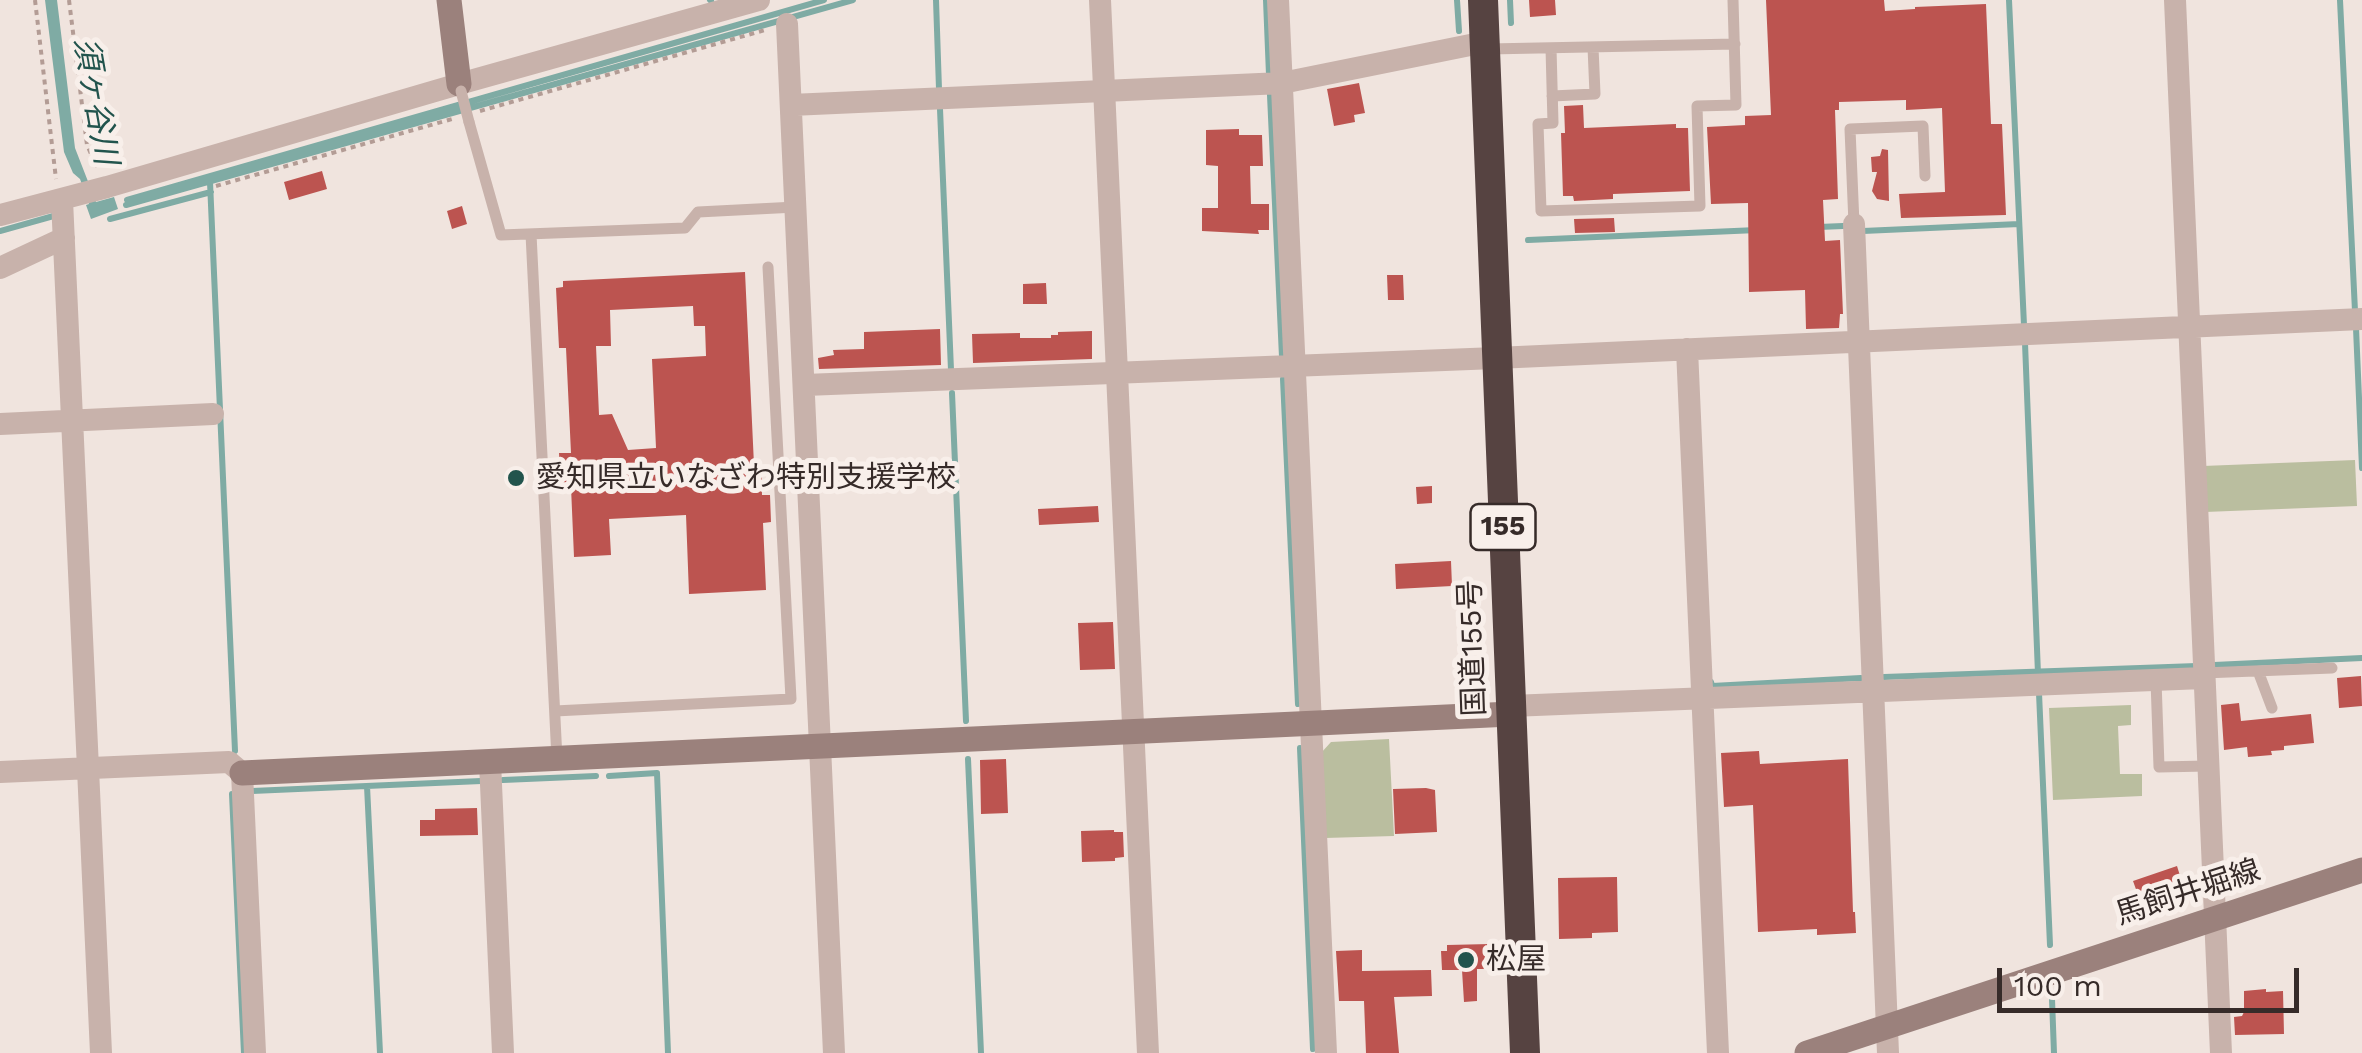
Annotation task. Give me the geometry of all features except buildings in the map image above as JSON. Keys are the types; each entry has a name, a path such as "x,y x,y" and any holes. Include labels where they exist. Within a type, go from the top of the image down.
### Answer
{"highway":[{"name":"国道155号","path":"1483,0 1525,1053"}],"street":[{"path":"449,0 460,87"},
{"path":"0,216 460,87 701,8 759,0"},
{"path":"1100,0 1148,1053"},
{"path":"1278,0 1326,1053"},
{"path":"2175,0 2220,1053"},
{"path":"787,24 834,1053"},
{"path":"791,105 1282,83 1485,46"},
{"path":"78,196 64,236 101,1053"},
{"path":"1854,224 1888,1040"},
{"path":"0,268 64,236"},
{"path":"805,385 2362,319"},
{"path":"1687,349 1718,1053"},
{"path":"0,424 213,414"},
{"path":"0,772 229,762 242,773 1311,724 1702,698 2203,675"},
{"path":"490,762 503,1053"},
{"path":"242,773 255,1053"},
{"name":"馬飼井堀線","path":"1807,1053 1888,1040 2214,919 2362,870"}],"lane":[{"path":"1551,48 1553,123 1538,124 1541,211 1700,206 1698,106 1736,105 1734,0"},
{"path":"1485,46 1735,44"},
{"path":"1552,96 1595,94 1593,47"},
{"path":"460,87 501,235 684,228 698,212 796,208"},
{"path":"1854,224 1850,129 1923,126 1925,176"},
{"path":"531,234 557,758"},
{"path":"555,711 791,699 768,267"},
{"path":"2203,675 2332,668"},
{"path":"2258,671 2272,708"},
{"path":"2156,679 2159,768 2207,766"}],"path":[{"path":"35,0 78,196"},
{"path":"70,0 86,145 78,196"},
{"path":"482,110 787,24"},
{"path":"216,186 466,119"}],"green space":[{"path":"2355,460 2357,506 2205,512 2203,466"},
{"path":"2131,705 2131,725 2118,726 2120,774 2142,774 2142,796 2053,800 2049,708"},
{"path":"1389,739 1394,836 1325,838 1321,753 1331,742"}],"water":[{"path":"45,0 57,0 75,148 96,202 114,197 118,209 91,219 80,179 64,152"}],"waterway":[{"path":"127,200 824,0"},
{"path":"126,205 853,0"},
{"path":"936,0 939,89"},
{"path":"1266,0 1269,75"},
{"path":"1457,0 1459,31"},
{"path":"1510,0 1511,23"},
{"path":"2009,0 2024,325"},
{"path":"2340,0 2355,311"},
{"path":"1270,95 1282,357"},
{"path":"940,109 951,370"},
{"path":"210,182 235,751"},
{"path":"110,219 211,192"},
{"path":"0,231 57,215"},
{"path":"1863,231 2019,224"},
{"path":"1819,227 1843,226"},
{"path":"1528,240 1757,230"},
{"path":"2356,328 2362,468"},
{"path":"2025,343 2038,674"},
{"path":"1283,379 1298,704"},
{"path":"952,393 966,721"},
{"path":"2214,665 2362,658"},
{"path":"1884,677 2197,666"},
{"path":"1711,682 1712,686 1861,678"},
{"path":"2039,693 2050,945"},
{"path":"1300,748 1313,1049"},
{"path":"968,759 981,1053"},
{"path":"609,776 657,773 668,1053"},
{"path":"503,780 596,776"},
{"path":"252,791 481,781"},
{"path":"367,786 380,1053"},
{"path":"232,794 244,1053"},
{"path":"2052,999 2054,1053"}],"place":[{"name":"愛知県立いなざわ特別支援学校","path":"516,478"},
{"name":"松屋","path":"1466,960"}],"water label":[{"name":"須ヶ谷川","path":"95,101"}]}
